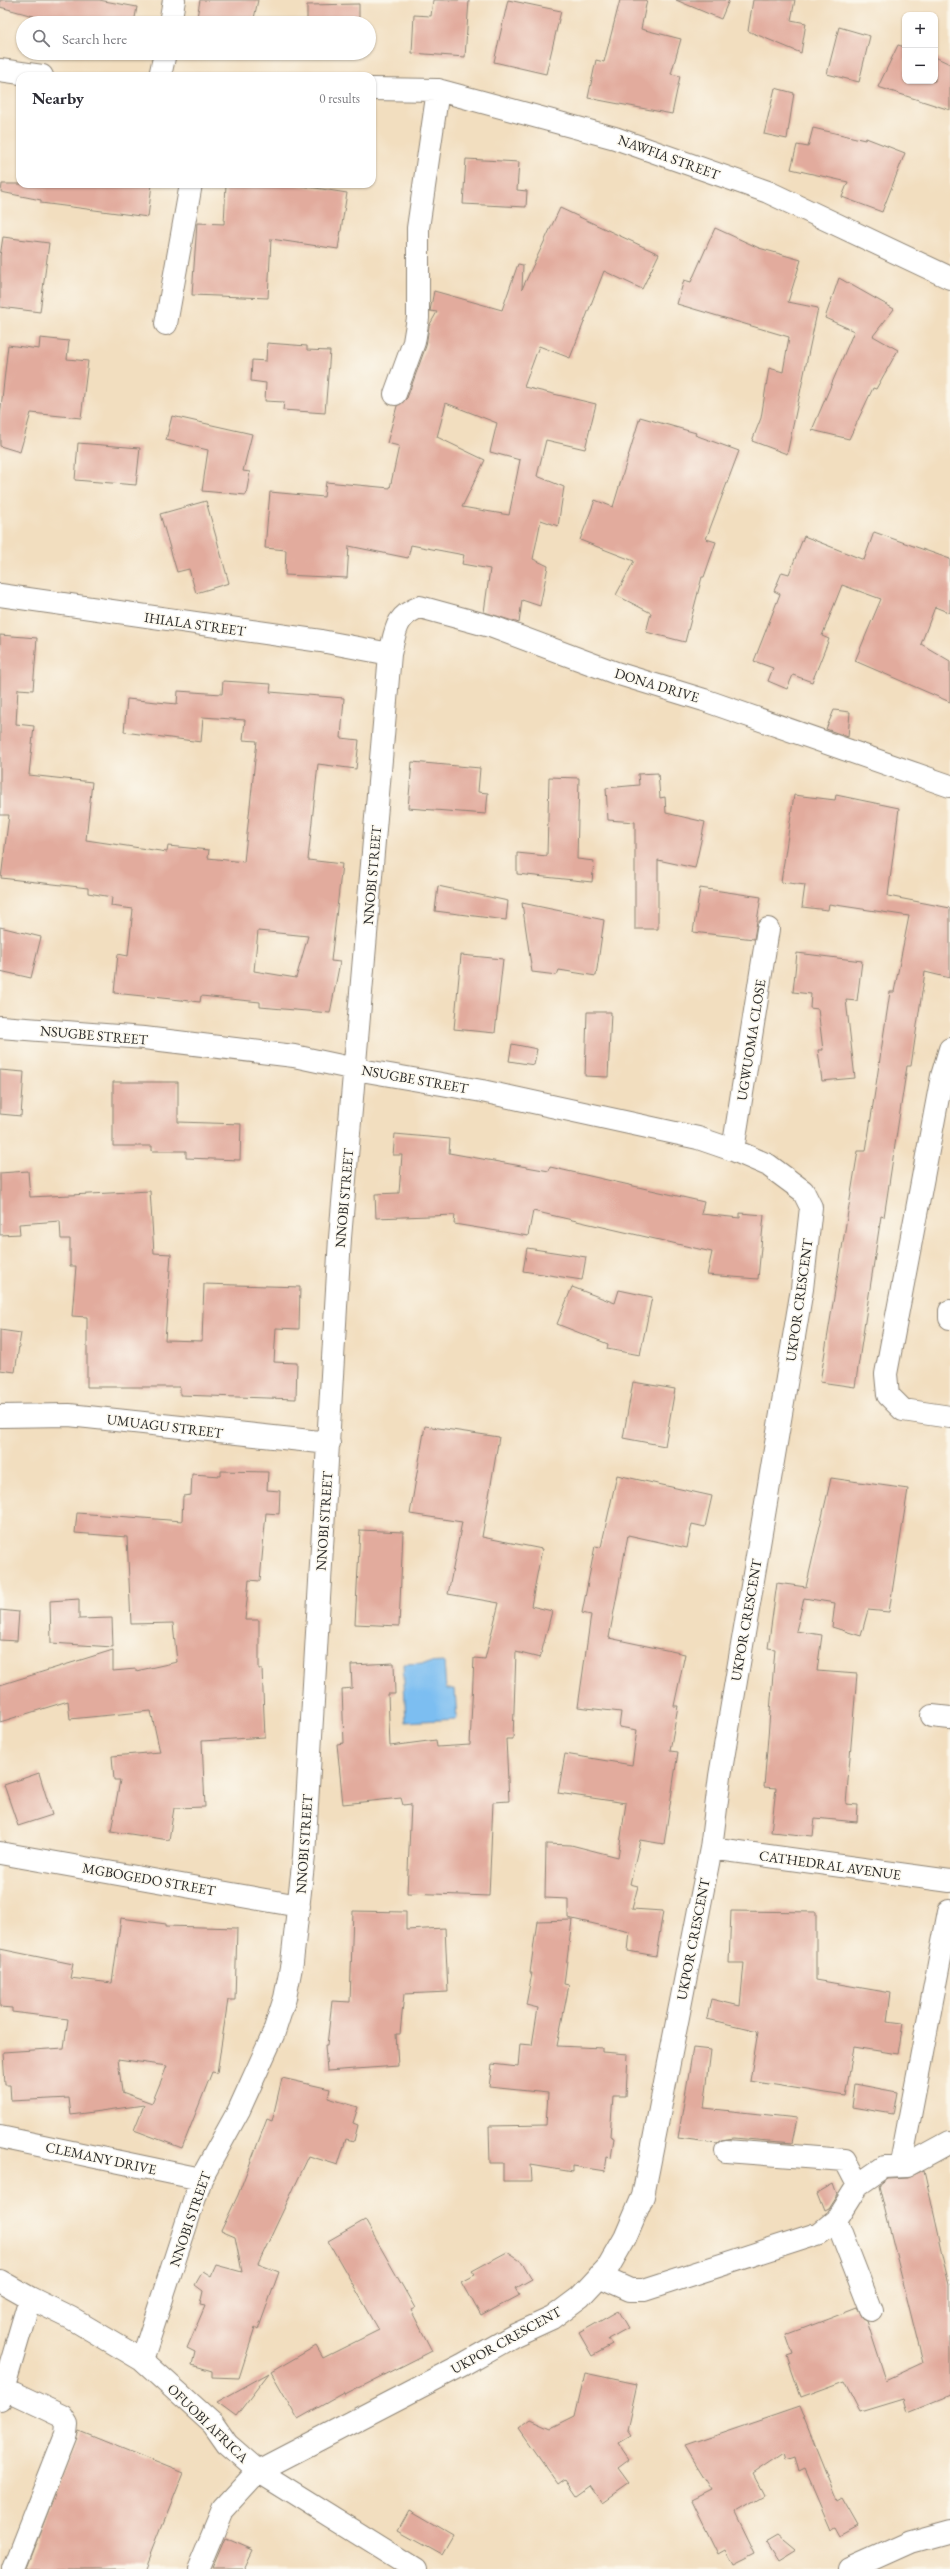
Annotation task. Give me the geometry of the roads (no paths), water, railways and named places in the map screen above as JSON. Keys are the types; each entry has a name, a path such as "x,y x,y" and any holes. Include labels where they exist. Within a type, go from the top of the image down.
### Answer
{"street":[{"path":"171,16 174,0"},
{"path":"161,72 163,60"},
{"path":"0,70 16,72"},
{"name":"NAWFIA STREET","path":"376,89 438,90 615,138 768,192 950,278"},
{"path":"395,394 414,342 418,318 418,228 438,90"},
{"path":"166,324 190,188"},
{"name":"IHIALA STREET","path":"0,596 321,641 390,654"},
{"name":"DONA DRIVE","path":"390,654 400,619 409,611 420,607 438,611 493,627 616,673 704,700 950,786"},
{"name":"NNOBI STREET","path":"142,2360 202,2179 239,2110 273,2035 285,1998 299,1906 304,1856 340,1238 390,654"},
{"name":"UGWUOMA CLOSE","path":"733,1150 768,929"},
{"name":"NSUGBE STREET","path":"0,1027 144,1038 294,1056 355,1069 482,1091 698,1138 733,1150 768,1166 802,1191 809,1200"},
{"path":"950,1049 942,1076 886,1374 888,1395 904,1410 950,1417"},
{"name":"UKPOR CRESCENT","path":"198,2569 223,2509 258,2471 462,2365 515,2335 552,2318 580,2297 609,2266 625,2238 643,2196 711,1848 720,1776 802,1289 811,1213 809,1200"},
{"path":"950,1310 950,1318"},
{"name":"UMUAGU STREET","path":"0,1416 69,1416 329,1443"},
{"name":"CATHEDRAL AVENUE","path":"711,1848 950,1881"},
{"name":"MGBOGEDO STREET","path":"0,1853 299,1906"},
{"path":"906,2166 902,2158 948,1911"},
{"name":"CLEMANY DRIVE","path":"0,2137 202,2179"},
{"path":"599,2276 630,2290 644,2290 820,2233 836,2220 858,2184 884,2167 906,2166 950,2142"},
{"path":"726,2151 845,2160 858,2184"},
{"path":"836,2220 871,2310"},
{"name":"OFUOBI AFRICA","path":"0,2281 30,2298 71,2318 142,2360 213,2424 227,2444 258,2471 415,2569"},
{"path":"13,2569 66,2434 67,2424 62,2416 2,2394 30,2298"},
{"path":"850,2569 910,2542 950,2531"}],"water":[{"path":"444,1662 446,1689 455,1689 457,1719 406,1722 403,1664"}]}
